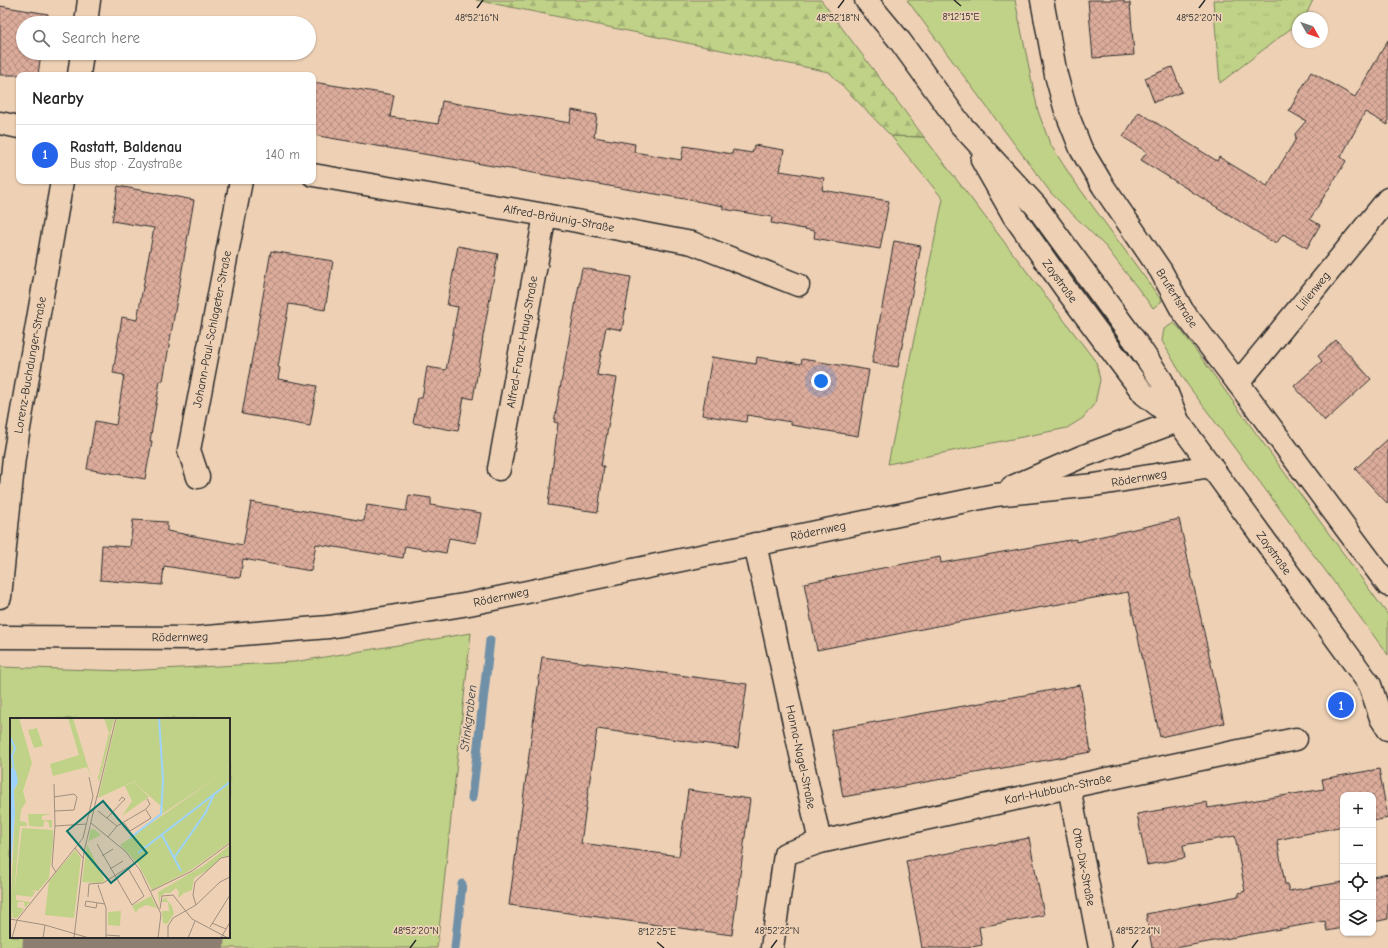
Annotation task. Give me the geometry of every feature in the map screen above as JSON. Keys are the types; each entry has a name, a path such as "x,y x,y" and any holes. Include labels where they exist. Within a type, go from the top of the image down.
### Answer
{"street":[{"path":"87,16 89,0"},
{"name":"Zaystraße","path":"866,0 900,41 962,125 1036,206 1135,341 1162,381 1178,421 1370,685 1381,718 1388,729"},
{"name":"Brufertstraße","path":"1042,0 1056,75 1066,111 1081,149 1103,186 1161,271 1182,310 1388,585"},
{"path":"79,72 81,60"},
{"path":"0,123 16,126"},
{"name":"Alfred-Bräunig-Straße","path":"316,176 545,215 692,243 798,285"},
{"name":"Lorenz-Buchdunger-Straße","path":"0,597 7,456 61,184"},
{"name":"Johann-Paul-Schlageter-Straße","path":"198,477 189,450 239,184"},
{"name":"Lilienweg","path":"1238,383 1388,199"},
{"name":"Alfred-Franz-Haug-Straße","path":"499,469 545,215"},
{"name":"Rödernweg","path":"995,495 1081,457 1178,421"},
{"name":"Rödernweg","path":"0,637 195,638 328,627 468,604 995,495 1094,485 1211,466"},
{"name":"Hanna-Nagel-Straße","path":"755,544 820,842"},
{"name":"Zaystraße","path":"1370,685 1388,697"},
{"name":"Karl-Hubbuch-Straße","path":"820,842 1296,739"},
{"name":"Otto-Dix-Straße","path":"1069,787 1100,948"},
{"path":"772,948 785,854 820,842"}],"green space":[{"path":"476,0 821,0 924,137 891,136 829,72"},
{"path":"907,0 1015,0 1038,111 1050,144 1072,178 1162,301 1153,308 1106,247 1051,193"},
{"path":"1213,0 1313,0 1307,12 1292,12 1292,28 1220,83"},
{"path":"891,136 924,137 1096,362 1100,380 1095,403 1083,418 1067,428 888,464 943,199"},
{"path":"1174,323 1181,330 1388,615 1388,655 1187,384 1162,341 1164,329"},
{"path":"471,633 437,948 0,948 0,667 124,671 294,662"}],"building":[{"path":"1088,0 1124,0 1124,3 1130,3 1134,55 1093,58"},
{"path":"0,6 48,14 48,16 16,16 16,60 40,60 38,72 16,72 16,75 0,75"},
{"path":"1388,40 1388,125 1365,112 1341,157 1346,161 1310,219 1320,225 1307,248 1283,234 1276,244 1141,160 1147,152 1123,137 1139,112 1217,161 1219,157 1267,186 1296,139 1295,134 1306,121 1289,111 1311,72 1355,97"},
{"path":"1172,67 1182,92 1154,102 1145,78"},
{"path":"316,82 394,95 390,117 438,124 442,101 570,123 572,110 597,115 594,137 635,144 634,152 681,160 684,146 732,154 733,150 752,153 754,145 784,150 780,171 824,178 822,190 889,201 880,249 814,238 815,231 771,223 772,217 723,209 723,206 316,136"},
{"path":"118,186 194,200 163,381 160,381 145,479 87,469 95,421 116,425 124,375 113,373 122,317 137,320 154,228 112,221"},
{"path":"894,241 921,246 898,367 872,363"},
{"path":"458,246 498,254 473,399 464,397 458,431 413,423 418,398 422,398 427,367 446,370 458,307 447,305"},
{"path":"271,251 333,261 325,310 289,304 278,367 280,368 278,379 317,386 310,426 242,414"},
{"path":"582,268 631,277 622,330 606,327 597,375 617,378 601,466 604,466 598,512 548,505 558,423 554,422"},
{"path":"1336,340 1371,379 1325,421 1294,386 1322,361 1318,356"},
{"path":"712,357 756,364 757,357 801,364 802,359 869,370 858,436 791,425 791,422 747,415 746,422 702,415"},
{"path":"1388,439 1388,504 1355,469"},
{"path":"409,495 431,498 431,505 481,513 476,543 449,538 446,553 405,546 403,558 316,544 311,571 243,559 240,578 164,566 162,585 100,580 102,545 130,547 133,520 167,522 167,531 243,545 251,502 364,521 367,505 406,511"},
{"path":"1179,519 1224,723 1160,737 1128,592 952,623 817,650 804,583 940,557 941,563 1076,539 1076,542"},
{"path":"542,657 747,684 738,748 597,729 581,843 679,856 688,790 750,799 732,935 509,905"},
{"path":"1080,685 1091,752 843,797 831,730"},
{"path":"1379,769 1388,818 1376,820 1376,792 1340,792 1340,827 1277,840 1285,884 1287,884 1289,891 1340,882 1340,929 1327,931 1325,921 1175,948 1152,948 1146,914 1239,896 1239,893 1245,891 1235,836 1183,845 1185,858 1147,865 1137,814 1207,802 1208,808 1324,789 1322,779"},
{"path":"1029,838 1044,915 979,927 982,945 966,948 922,948 906,861"},
{"path":"1388,874 1388,919 1376,921 1376,900 1376,876"}],"waterway":[{"name":"Stinkgraben","path":"472,798 490,640"},
{"name":"Stinkgraben","path":"455,948 462,884"}],"runway":[{"path":"123,948 124,938"}],"place":[{"name":"Rastatt, Baldenau","path":"1341,705"}]}
